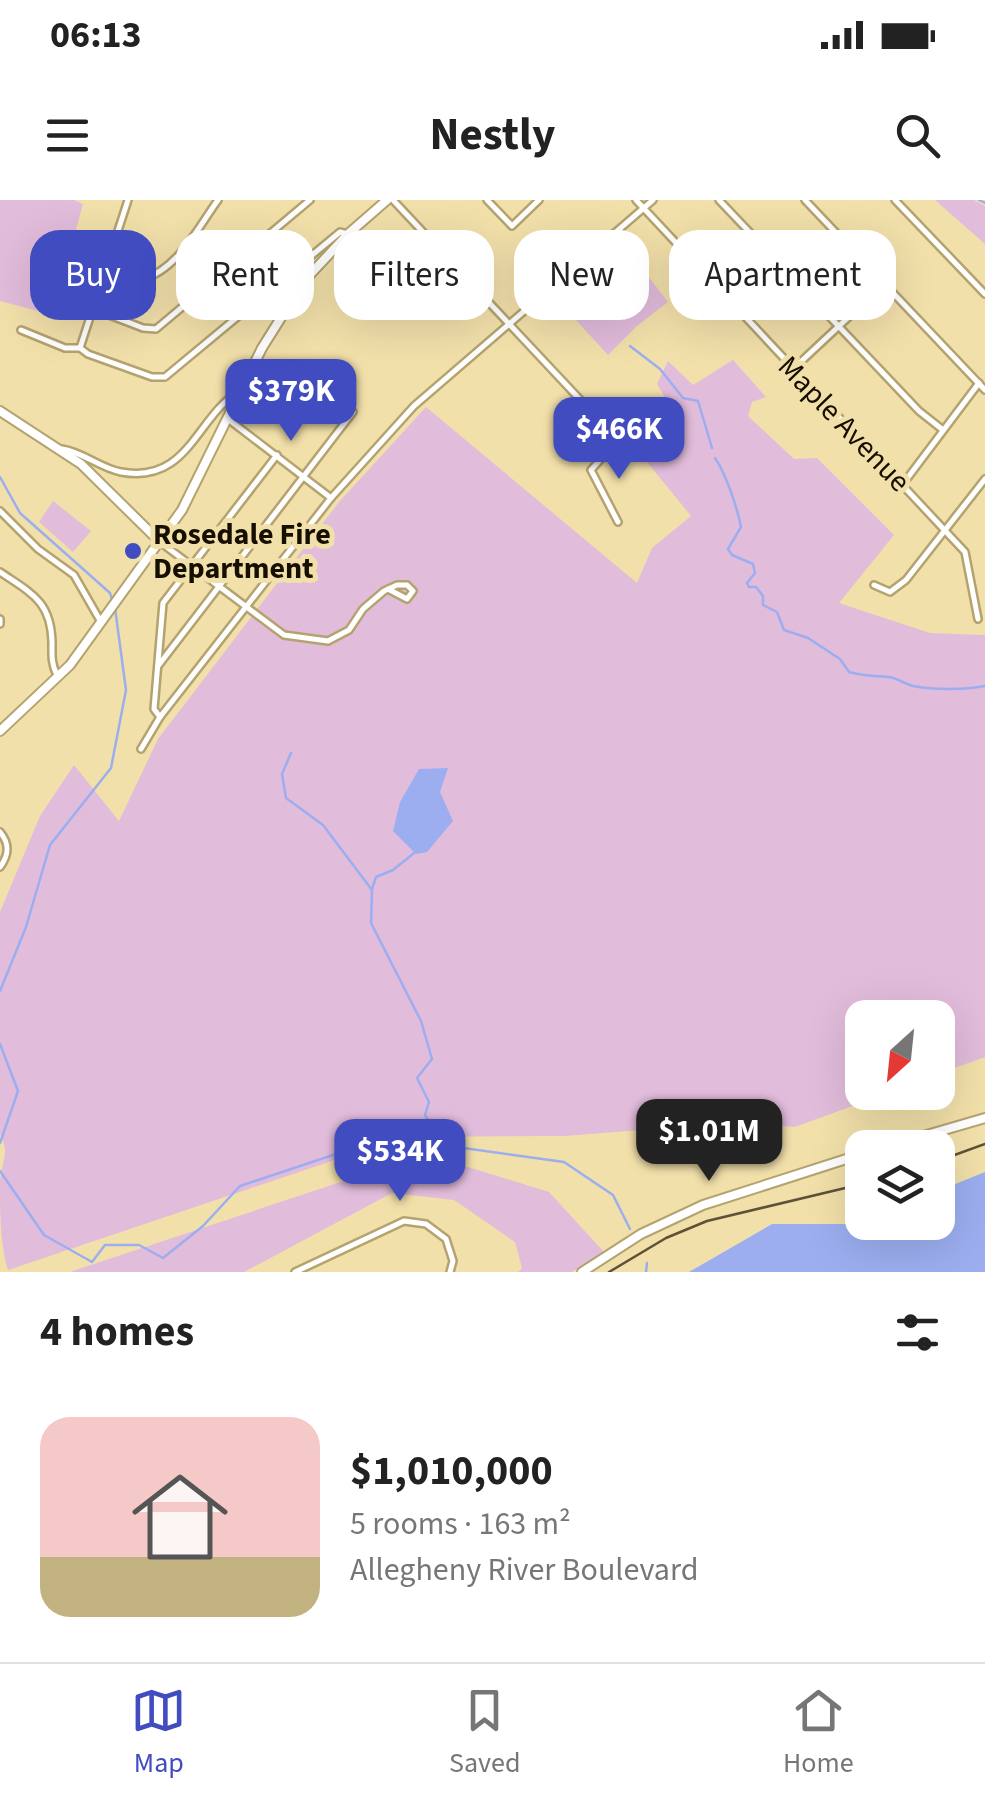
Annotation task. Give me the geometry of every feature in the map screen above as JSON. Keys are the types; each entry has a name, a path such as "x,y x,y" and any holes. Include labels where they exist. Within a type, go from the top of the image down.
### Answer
{"street":[{"path":"118,230 128,200"},
{"path":"156,272 177,258 218,200"},
{"path":"122,320 156,329 310,200"},
{"path":"487,200 512,226 539,200"},
{"name":"Maple Avenue","path":"636,200 968,558 978,619"},
{"path":"141,749 160,718 331,498 414,406 652,200"},
{"path":"719,200 920,412 944,430"},
{"path":"805,200 833,230"},
{"path":"895,200 985,294"},
{"path":"352,230 385,201 509,324 631,454"},
{"path":"21,330 152,377 165,377 334,237"},
{"path":"0,731 4,722 59,677 160,542 182,510 262,348 304,282 334,249"},
{"path":"896,297 985,390"},
{"path":"80,348 88,320"},
{"path":"792,370 845,320"},
{"path":"902,485 979,383"},
{"path":"0,410 62,449 120,472 140,474 178,460 233,394 242,389"},
{"path":"158,666 353,412"},
{"path":"228,419 331,498"},
{"path":"618,440 592,470 618,522"},
{"path":"62,449 160,542 284,635 328,641 349,630 362,609 388,589"},
{"path":"160,718 154,709 164,603 277,455"},
{"path":"874,585 890,592 906,580 985,479"},
{"path":"0,511 38,549 74,575 101,622"},
{"path":"0,572 43,603 52,636 52,666 59,677"},
{"path":"0,832 8,848 0,867"},
{"path":"944,1130 985,1118"},
{"path":"582,1272 641,1234 690,1211 845,1160"},
{"path":"295,1272 404,1221 426,1224 446,1239 453,1262 450,1272"}],"shaded area":[{"path":"0,200 74,200 83,204 76,230 30,230 30,309 0,301"},
{"path":"935,200 974,200 985,206 985,244"},
{"path":"649,277 668,302 649,317"},
{"path":"576,320 645,320 637,326 608,355"},
{"path":"733,360 766,397 752,402 748,416 794,459 817,458 894,535 839,603 930,633 985,635 985,1057 955,1068 955,1000 845,1000 845,1109 795,1127 729,1123 565,1136 403,1137 8,1270 0,1203 5,1152 0,1134 0,912 40,816 74,765 119,821 158,739 339,502 426,407 637,583 652,548 691,516 638,451 674,414 657,384 668,361 693,385"},
{"path":"53,501 91,531 73,552 39,522"},
{"path":"395,1164 468,1167 549,1192 604,1252 572,1272 518,1272 522,1268 515,1242 454,1200 392,1193 244,1272 70,1272"}],"water":[{"path":"448,768 440,792 453,821 427,852 416,854 393,831 400,802 419,769"},
{"path":"985,1172 985,1272 689,1272 772,1224 845,1224 845,1240 955,1240 955,1184"}],"waterway":[{"path":"979,200 985,203"},
{"path":"630,346 660,369 683,398 698,401 712,448"},
{"path":"715,458 731,491 741,527 728,549 732,555 753,564 755,573 747,583 763,596 763,605 777,612 784,630 808,638 840,659 849,672 929,688 985,686"},
{"path":"0,477 20,513 110,593 112,600"},
{"path":"0,991 26,927 50,845 111,768 126,690 115,608"},
{"path":"291,753 282,774 286,798 323,825 372,890 371,923 421,1021 432,1059 417,1078 429,1102 425,1115 442,1145 564,1162 613,1195 630,1229"},
{"path":"372,889 376,877 393,870 414,853"},
{"path":"0,1044 18,1091 0,1143"},
{"path":"0,1171 44,1235 92,1262 105,1245 139,1245 163,1258 203,1226 240,1186 351,1149 442,1145"},
{"path":"646,1272 647,1263"}],"railway":[{"path":"955,1155 985,1144"},
{"path":"609,1272 666,1238 707,1221 845,1188"}],"place":[{"name":"Rosedale Fire Department","path":"133,551"}]}
